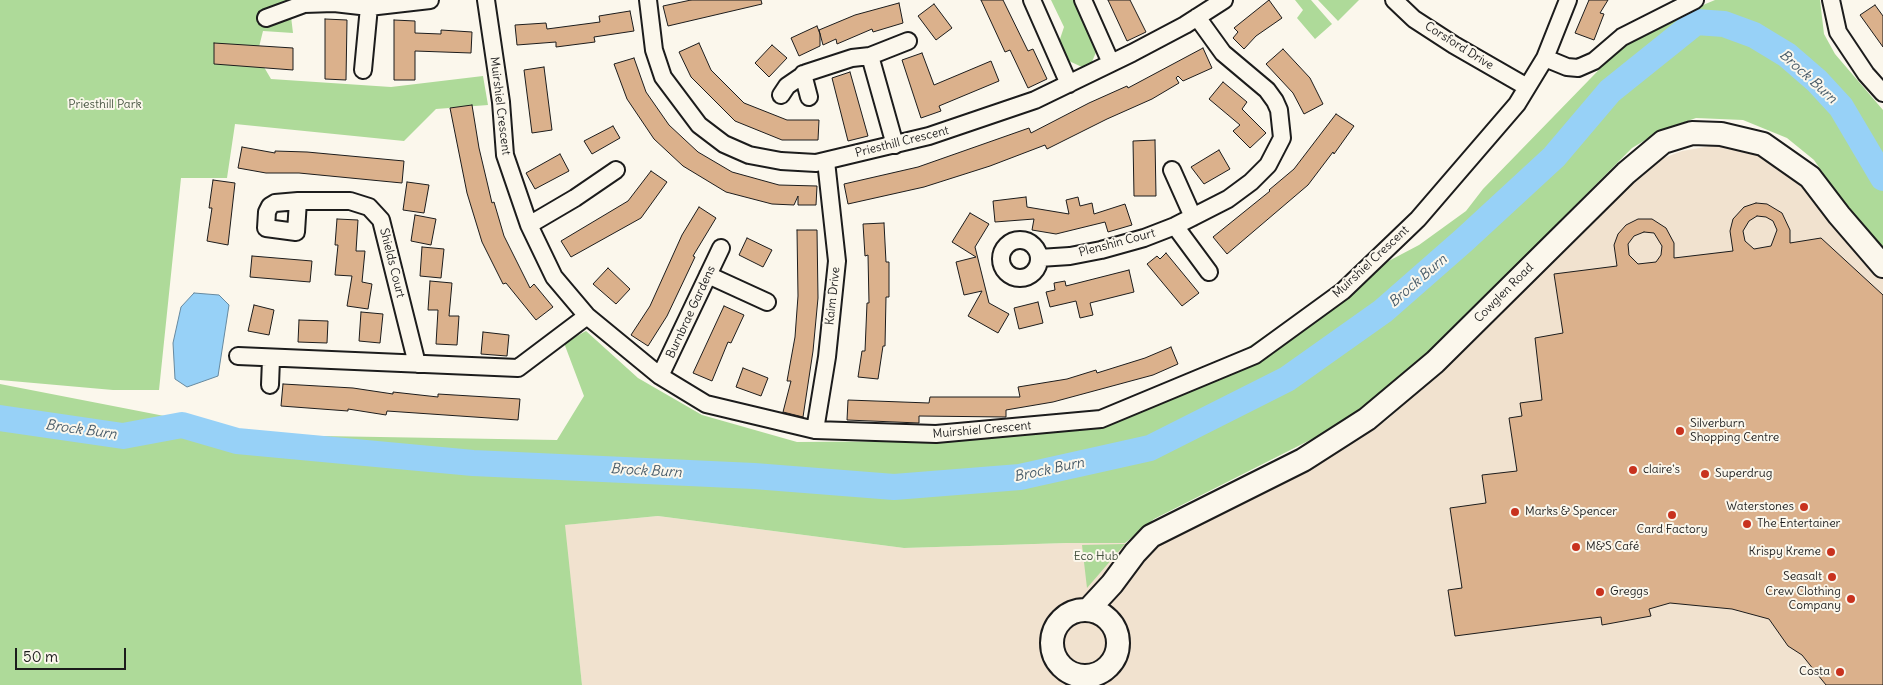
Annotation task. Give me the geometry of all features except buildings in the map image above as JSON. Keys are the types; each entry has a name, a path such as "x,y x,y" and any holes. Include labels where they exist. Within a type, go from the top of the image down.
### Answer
{"street":[{"path":"266,18 304,4 333,1 369,7 424,0"},
{"name":"Muirshiel Crescent","path":"486,0 501,102 506,155 529,225 554,277 587,316 660,376 706,404 815,430 936,434 1101,419 1255,355 1342,291 1418,219 1516,104 1545,58 1568,0"},
{"name":"Priesthill Crescent","path":"648,0 654,50 663,77 699,125 724,144 749,154 782,161 816,164 895,145 968,124 1035,100 1111,64 1224,0"},
{"path":"1032,0 1069,84"},
{"path":"1084,0 1111,64"},
{"name":"Corsford Drive","path":"1394,0 1414,18 1446,40 1527,87"},
{"path":"1545,58 1567,67 1578,68 1594,61 1622,37 1695,0"},
{"path":"1832,0 1832,7 1841,38 1866,74 1883,93"},
{"path":"363,70 369,7"},
{"name":"Plenshin Court","path":"1039,258 1070,256 1101,250 1144,238 1175,226 1228,199 1251,182 1268,165 1282,138 1279,110 1271,96 1224,53 1197,17"},
{"path":"781,95 787,86 803,74 852,58 870,56 908,40"},
{"path":"870,56 895,145"},
{"path":"803,74 809,96"},
{"name":"Cowglen Road","path":"1098,615 1112,584 1135,552 1151,536 1303,460 1367,419 1435,362 1626,174 1663,142 1692,133 1721,134 1763,144 1810,177 1883,266"},
{"name":"Kaim Drive","path":"815,430 827,357 837,261 826,161"},
{"path":"529,225 575,198 616,170"},
{"path":"1172,170 1193,217"},
{"name":"Shields Court","path":"298,201 350,201 369,207 381,220 417,364"},
{"path":"1175,226 1209,272"},
{"name":"Burnbrae Gardens","path":"660,376 721,248"},
{"path":"708,275 767,302"},
{"path":"238,356 518,368 587,316"},
{"path":"270,385 271,358"},
{"path":"1079,610 1098,615 1114,627 1118,645 1112,660 1090,679 1066,670 1058,662 1053,651 1053,634 1063,618 1079,610"}],"shaded area":[{"path":"1711,146 1735,147 1761,157 1782,171 1808,193 1856,250 1883,276 1883,685 582,685 564,525 658,516 904,548 1125,543 1153,549 1302,472 1387,420 1516,299 1643,171 1661,159 1682,151"}],"green space":[{"name":"Priesthill Park","path":"0,0 289,0 293,33 263,31 257,55 271,79 391,87 483,76 488,105 436,109 404,141 235,124 227,178 181,178 159,390 113,390 0,380"},
{"path":"1051,0 1077,0 1097,50 1091,64 1082,67 1069,61 1059,42 1064,27"},
{"path":"1295,0 1311,0 1332,24 1315,39 1297,18 1303,10"},
{"path":"1318,0 1359,0 1338,21"},
{"path":"1715,0 1820,0 1824,34 1835,54 1883,110 1883,250 1843,202 1814,160 1787,138 1743,120 1696,118 1662,130 1632,148 1436,346 1377,399 1318,436 1154,519 1125,543 904,548 658,516 565,525 582,685 0,685 0,384 262,435 557,440 584,396 564,343 586,331 638,378 702,415 797,442 931,441 1091,415 1232,358 1328,293 1419,245 1466,211 1483,189 1624,44 1672,18"},
{"name":"Eco Hub","path":"1125,544 1087,588 1082,545"}],"water":[{"path":"194,293 219,295 229,305 218,376 187,387 175,379 173,343 181,307"}],"waterway":[{"name":"Brock Burn","path":"0,418 123,436 182,425 237,441 473,463 754,476 894,487 1020,477 1150,448 1287,379 1383,311 1554,157 1610,91 1696,22 1724,24 1754,35 1787,55 1817,81 1841,107 1883,178"}],"place":[{"name":"Silverburn Shopping Centre","path":"1680,431"},
{"name":"claire's","path":"1633,470"},
{"name":"Superdrug","path":"1705,474"},
{"name":"Waterstones","path":"1804,507"},
{"name":"Marks & Spencer","path":"1515,512"},
{"name":"Card Factory","path":"1672,515"},
{"name":"The Entertainer","path":"1747,524"},
{"name":"M&S Café","path":"1576,547"},
{"name":"Krispy Kreme","path":"1831,552"},
{"name":"Seasalt","path":"1832,577"},
{"name":"Greggs","path":"1600,592"},
{"name":"Crew Clothing Company","path":"1851,599"},
{"name":"Costa","path":"1840,672"}]}
